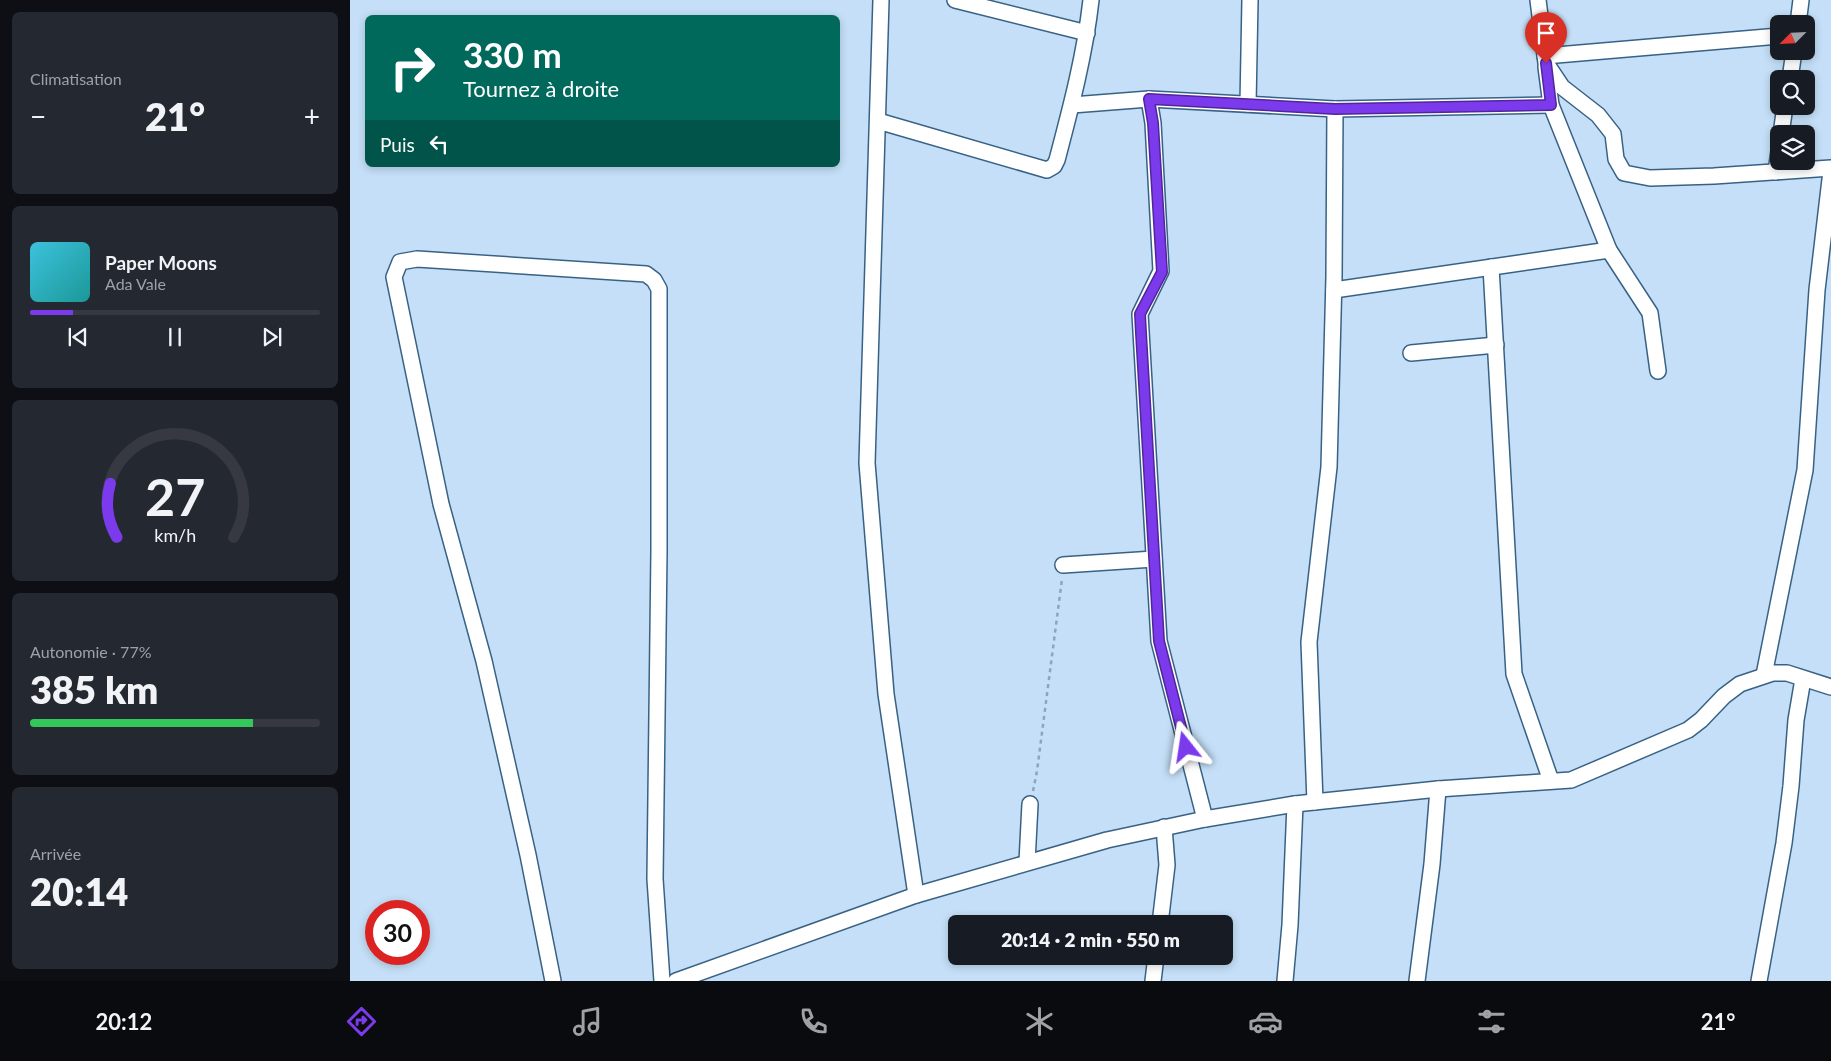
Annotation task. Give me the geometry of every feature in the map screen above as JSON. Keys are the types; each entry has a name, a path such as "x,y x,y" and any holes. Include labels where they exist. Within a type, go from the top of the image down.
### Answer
{"street":[{"path":"881,0 867,463 886,694 916,895"},
{"path":"955,0 1087,33"},
{"path":"878,121 1046,170 1054,166 1058,160 1072,105 1087,33 1090,0"},
{"path":"1248,104 1250,0"},
{"path":"1538,0 1551,105 1609,250 1650,313 1658,371"},
{"path":"1799,15 1801,0"},
{"path":"1545,59 1770,37"},
{"path":"1545,59 1562,87 1598,115 1613,134 1616,159 1624,173 1650,178 1831,170 1817,290 1805,470 1764,675"},
{"path":"1072,105 1149,99 1335,109 1551,105"},
{"path":"1149,99 1153,123 1162,272 1140,314 1159,641 1205,818"},
{"path":"1315,802 1309,642 1329,466 1334,290 1335,109"},
{"path":"1334,290 1609,250"},
{"path":"553,981 528,855 484,661 441,504 394,277 400,262 417,259 646,274 654,280 659,289 659,550 655,879 662,981"},
{"path":"1491,267 1514,674 1551,781"},
{"path":"1411,353 1496,345"},
{"path":"1063,565 1154,559"},
{"path":"676,981 916,895 1107,840 1205,818 1295,804 1438,789 1571,780 1688,730 1701,720 1724,696 1740,684 1764,675 1787,673 1831,687"},
{"path":"1760,981 1784,844 1796,720 1803,679"},
{"path":"1417,981 1432,864 1438,789"},
{"path":"1028,862 1030,804"},
{"path":"1285,981 1290,925 1295,804"},
{"path":"1161,915 1167,865 1164,827"},
{"path":"1153,981 1155,965"}],"path":[{"path":"1030,804 1037,771 1063,565"}],"route":[{"path":"1186,747 1159,641 1141,333 1140,314 1162,272 1153,123 1149,99 1335,109 1551,105 1546,63"}]}
